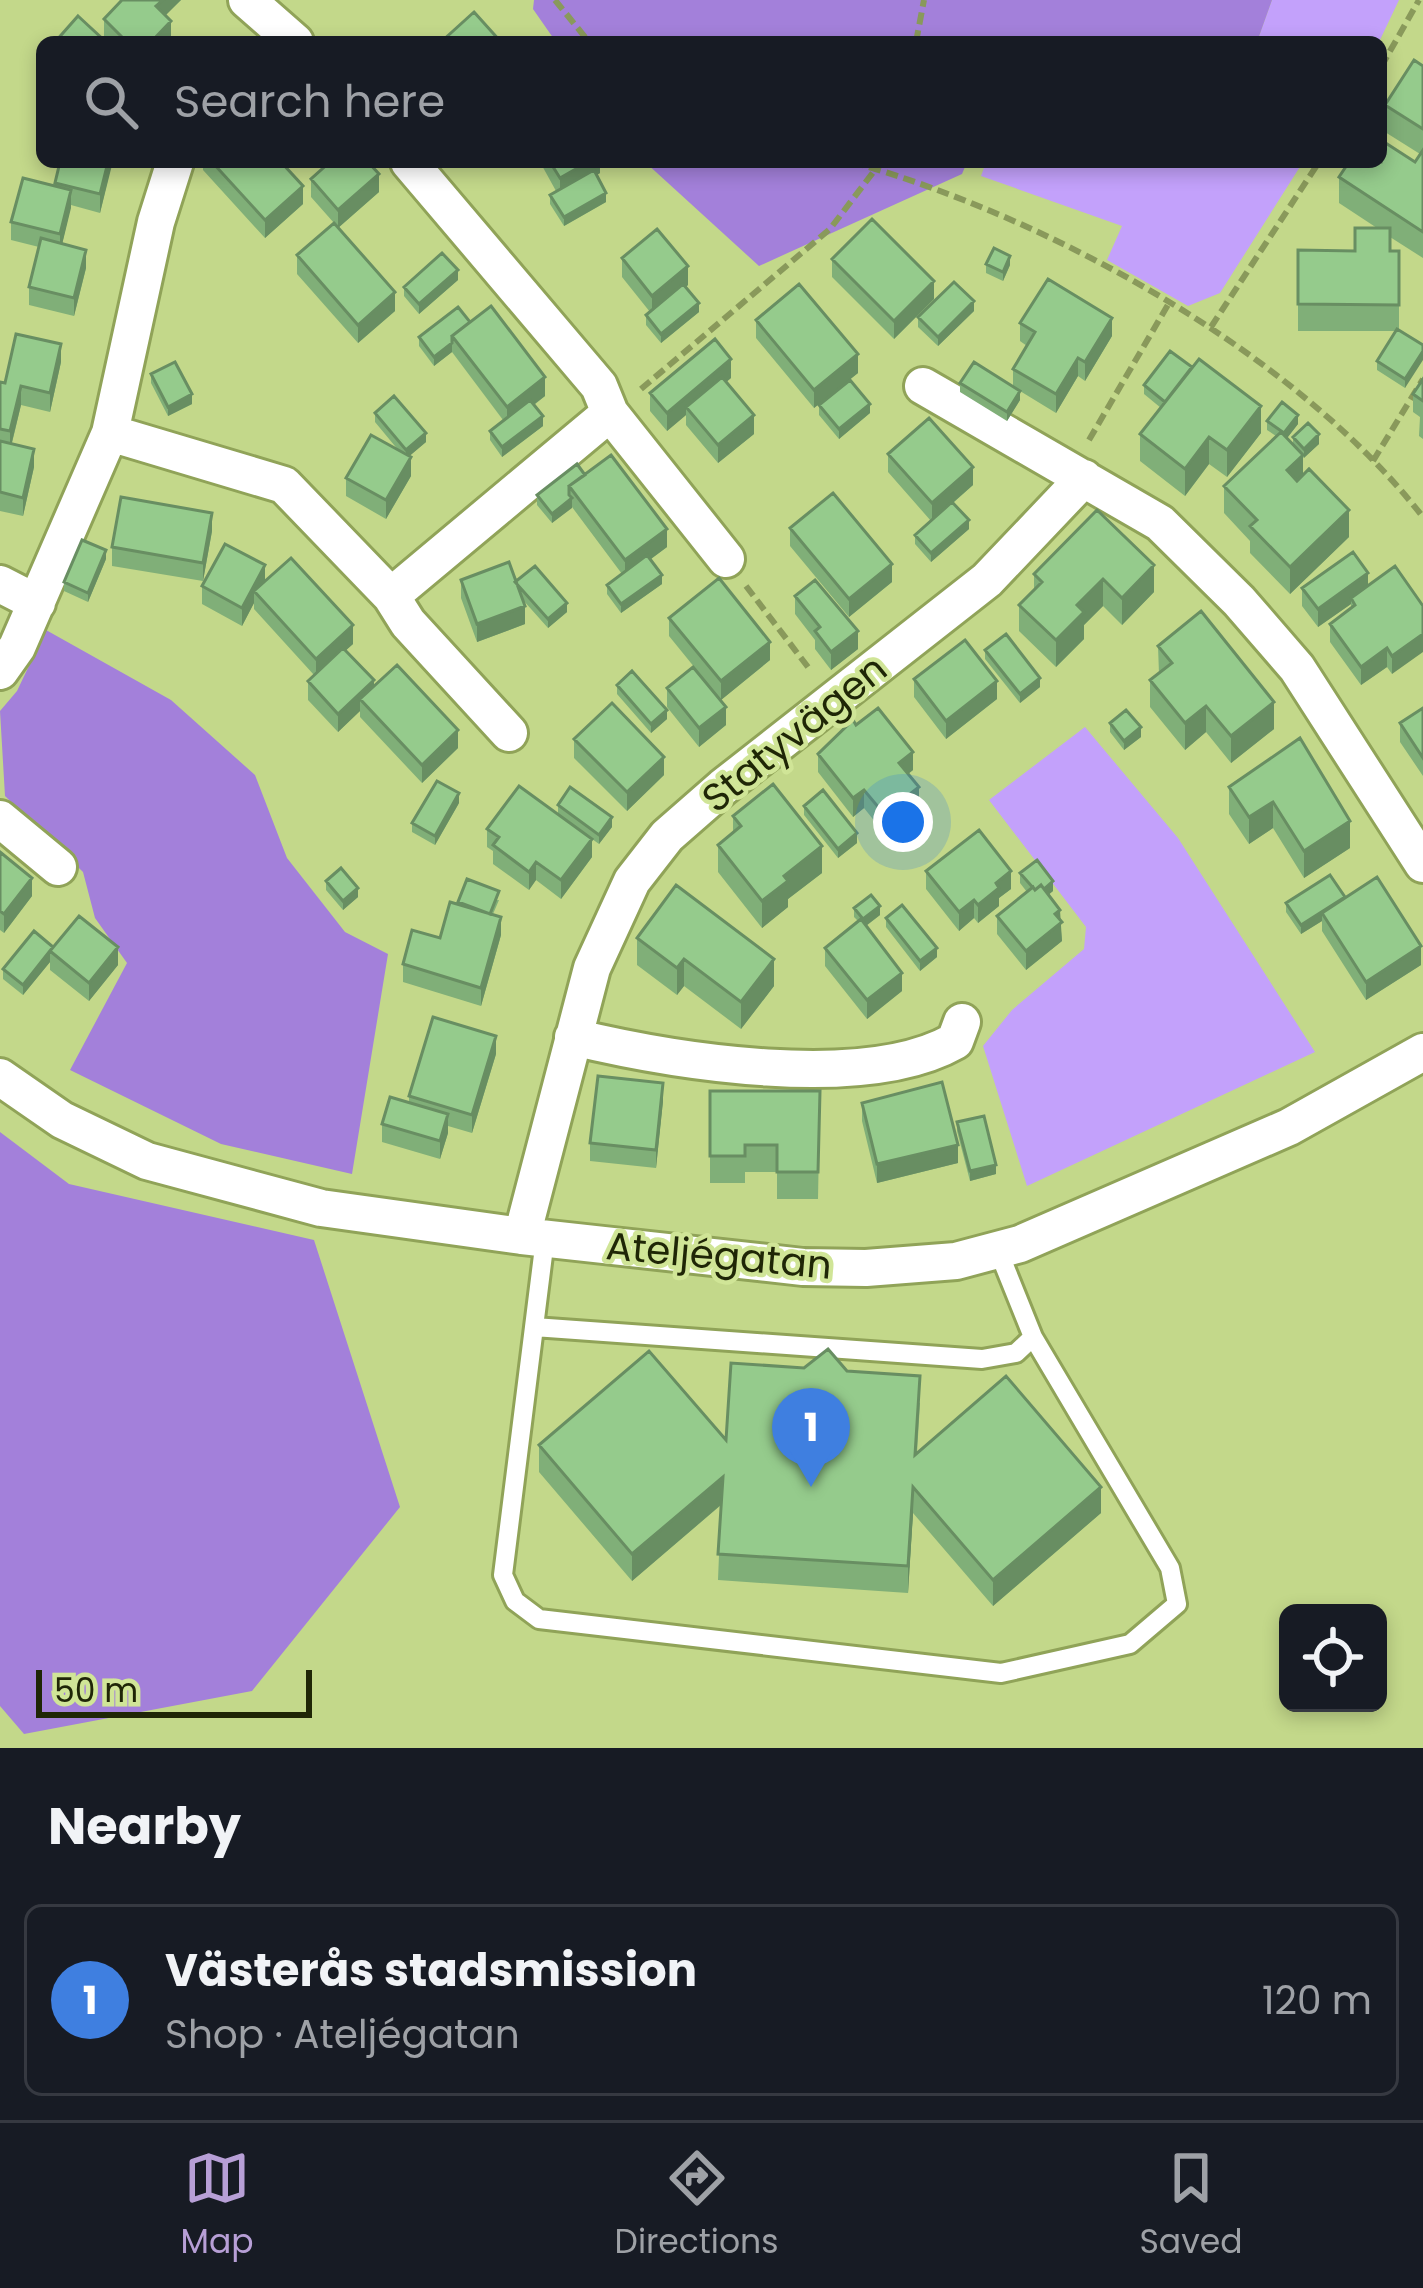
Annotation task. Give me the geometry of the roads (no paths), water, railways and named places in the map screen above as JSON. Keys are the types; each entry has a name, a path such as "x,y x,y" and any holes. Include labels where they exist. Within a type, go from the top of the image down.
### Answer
{"street":[{"path":"248,0 276,36"},
{"path":"0,671 17,647 110,433 156,222 173,168"},
{"path":"414,168 599,386 610,413 725,559"},
{"path":"923,386 1160,523 1239,601 1297,668 1423,864"},
{"path":"391,596 610,413"},
{"path":"110,433 284,485 391,596 408,623 508,733"},
{"name":"Statyvägen","path":"533,1237 573,1036 605,935 632,881 655,851 723,787 987,580 1084,478"},
{"path":"0,584 37,603"},
{"path":"0,819 58,867"},
{"path":"573,1036 638,1053 783,1068 864,1066 928,1056 956,1041 962,1022"},
{"name":"Ateljégatan","path":"0,1077 62,1120 169,1168 321,1208 802,1267 866,1268 956,1261 998,1250 1289,1126 1423,1052"}],"lane":[{"path":"533,1237 534,1327 503,1576 515,1601 538,1618 1001,1673 1130,1644 1177,1604 1170,1568 1033,1336 998,1250"},
{"path":"534,1327 982,1359 1016,1353 1033,1336"}],"place":[{"name":"Västerås stadsmission","path":"811,1487"}]}
